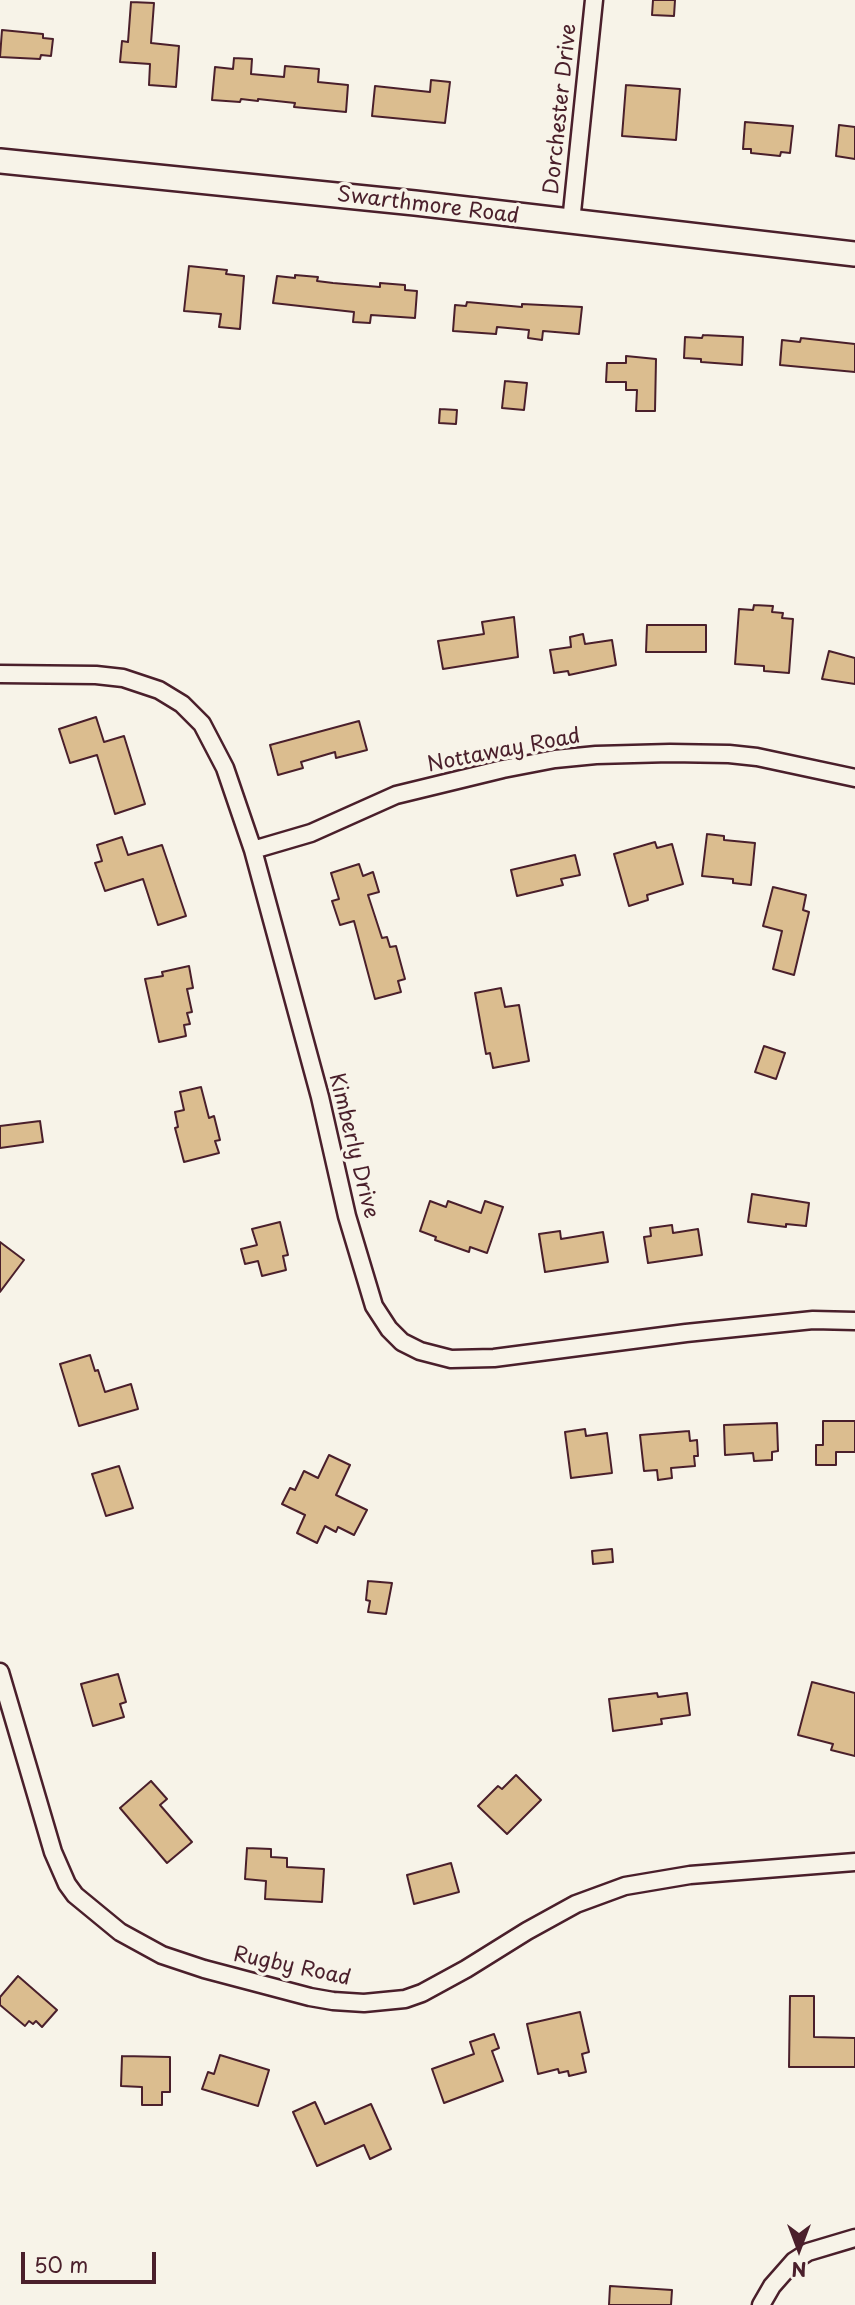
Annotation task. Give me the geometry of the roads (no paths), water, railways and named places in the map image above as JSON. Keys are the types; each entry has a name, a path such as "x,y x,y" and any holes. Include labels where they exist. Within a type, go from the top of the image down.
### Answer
{"street":[{"name":"Dorchester Drive","path":"570,222 594,0"},
{"name":"Swarthmore Road","path":"0,161 415,203 855,254"},
{"name":"Kimberly Drive","path":"0,674 96,674 123,678 159,690 182,704 202,724 225,768 253,850 374,1306 388,1329 402,1342 420,1351 451,1359 494,1359 686,1333 813,1320 855,1321"},
{"name":"Nottaway Road","path":"253,850 311,833 396,795 555,759 670,753 729,754 757,757 855,778"},
{"name":"Rugby Road","path":"0,1672 53,1852 67,1884 75,1895 120,1932 162,1955 310,1997 364,2003 405,1999 422,1993 466,1969 576,1904 625,1886 690,1875 855,1862"},
{"path":"761,2305 772,2286 794,2262 808,2252 855,2238"}]}
